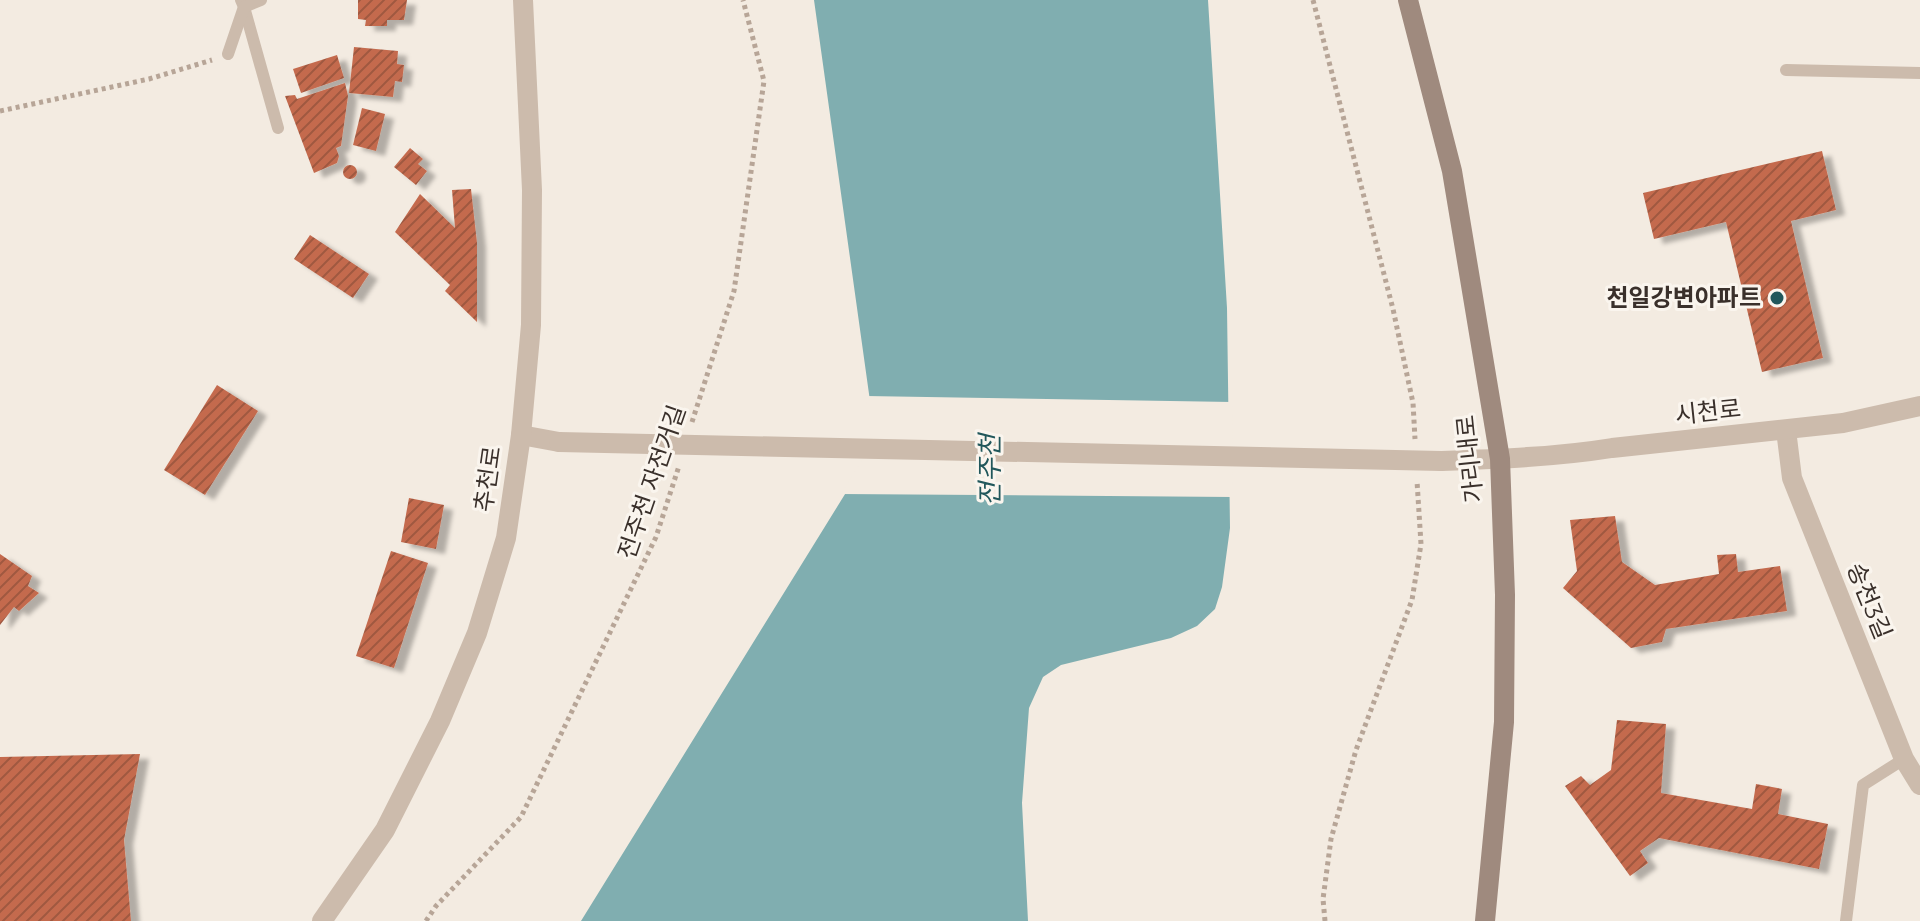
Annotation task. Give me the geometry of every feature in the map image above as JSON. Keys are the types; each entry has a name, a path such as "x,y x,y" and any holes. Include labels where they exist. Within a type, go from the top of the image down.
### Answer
{"street":[{"name":"추천로","path":"322,921 385,830 440,721 477,633 506,538 521,435 531,325 532,190 523,0"},
{"name":"가리내로","path":"1408,0 1452,171 1500,459 1505,595 1504,722 1485,921"},
{"name":"시천로","path":"521,435 559,442 1441,461 1585,452 1786,430 1843,423 1920,406"},
{"name":"송천3길","path":"1786,430 1792,478 1904,759 1920,785"}],"lane":[{"path":"243,3 261,0"},
{"path":"228,54 243,3"},
{"path":"243,3 278,128"},
{"path":"1786,70 1920,73"},
{"path":"1846,921 1863,785 1904,759"}],"path":[{"name":"전주천 자전거길","path":"688,436 734,291 764,81 743,0"},
{"path":"0,111 149,79 228,54"},
{"name":"전주천 자전거길","path":"426,921 436,906 521,817 656,537 679,465"}],"water":[{"name":"전주천","path":"814,0 1208,0 1227,308 1230,528 1222,587 1215,609 1197,626 1171,638 1061,665 1043,677 1029,708 1022,803 1028,921 581,921 876,444"}],"pier":[{"path":"866,396 1232,402 1233,497 841,494 872,444"}],"building":[{"path":"358,0 407,0 404,20 387,20 387,26 365,26 366,20 358,19"},
{"path":"354,47 398,51 397,64 404,65 402,82 395,81 393,97 349,93"},
{"path":"337,55 344,78 301,93 293,69"},
{"path":"345,83 348,96 341,146 336,148 339,156 337,163 314,173 285,96 295,95 297,99"},
{"path":"362,108 385,114 376,151 353,145"},
{"path":"410,148 423,159 418,164 427,171 416,185 394,167"},
{"name":"천일강변아파트","path":"1822,151 1836,210 1791,221 1823,358 1762,372 1726,222 1654,239 1643,193"},
{"path":"350,165 357,172 350,179 343,172"},
{"path":"471,189 477,243 477,322 445,291 450,285 395,232 420,194 455,228 452,190"},
{"path":"310,235 369,274 353,298 294,259"},
{"path":"217,385 258,411 205,495 164,470"},
{"path":"409,498 444,505 436,549 401,542"},
{"path":"1615,516 1622,562 1655,585 1719,574 1717,555 1736,554 1738,572 1780,566 1787,611 1666,629 1662,642 1631,648 1563,588 1577,571 1570,520"},
{"path":"391,551 428,563 394,668 356,656"},
{"path":"0,554 32,576 28,586 39,593 19,611 14,607 0,625"},
{"path":"1617,720 1666,724 1661,793 1752,809 1756,784 1782,789 1778,814 1828,824 1819,869 1659,838 1640,851 1648,863 1630,876 1565,786 1581,776 1590,785 1611,770"},
{"path":"140,754 124,840 131,921 0,921 0,757"}],"place":[{"name":"천일강변아파트","path":"1777,298"}]}
